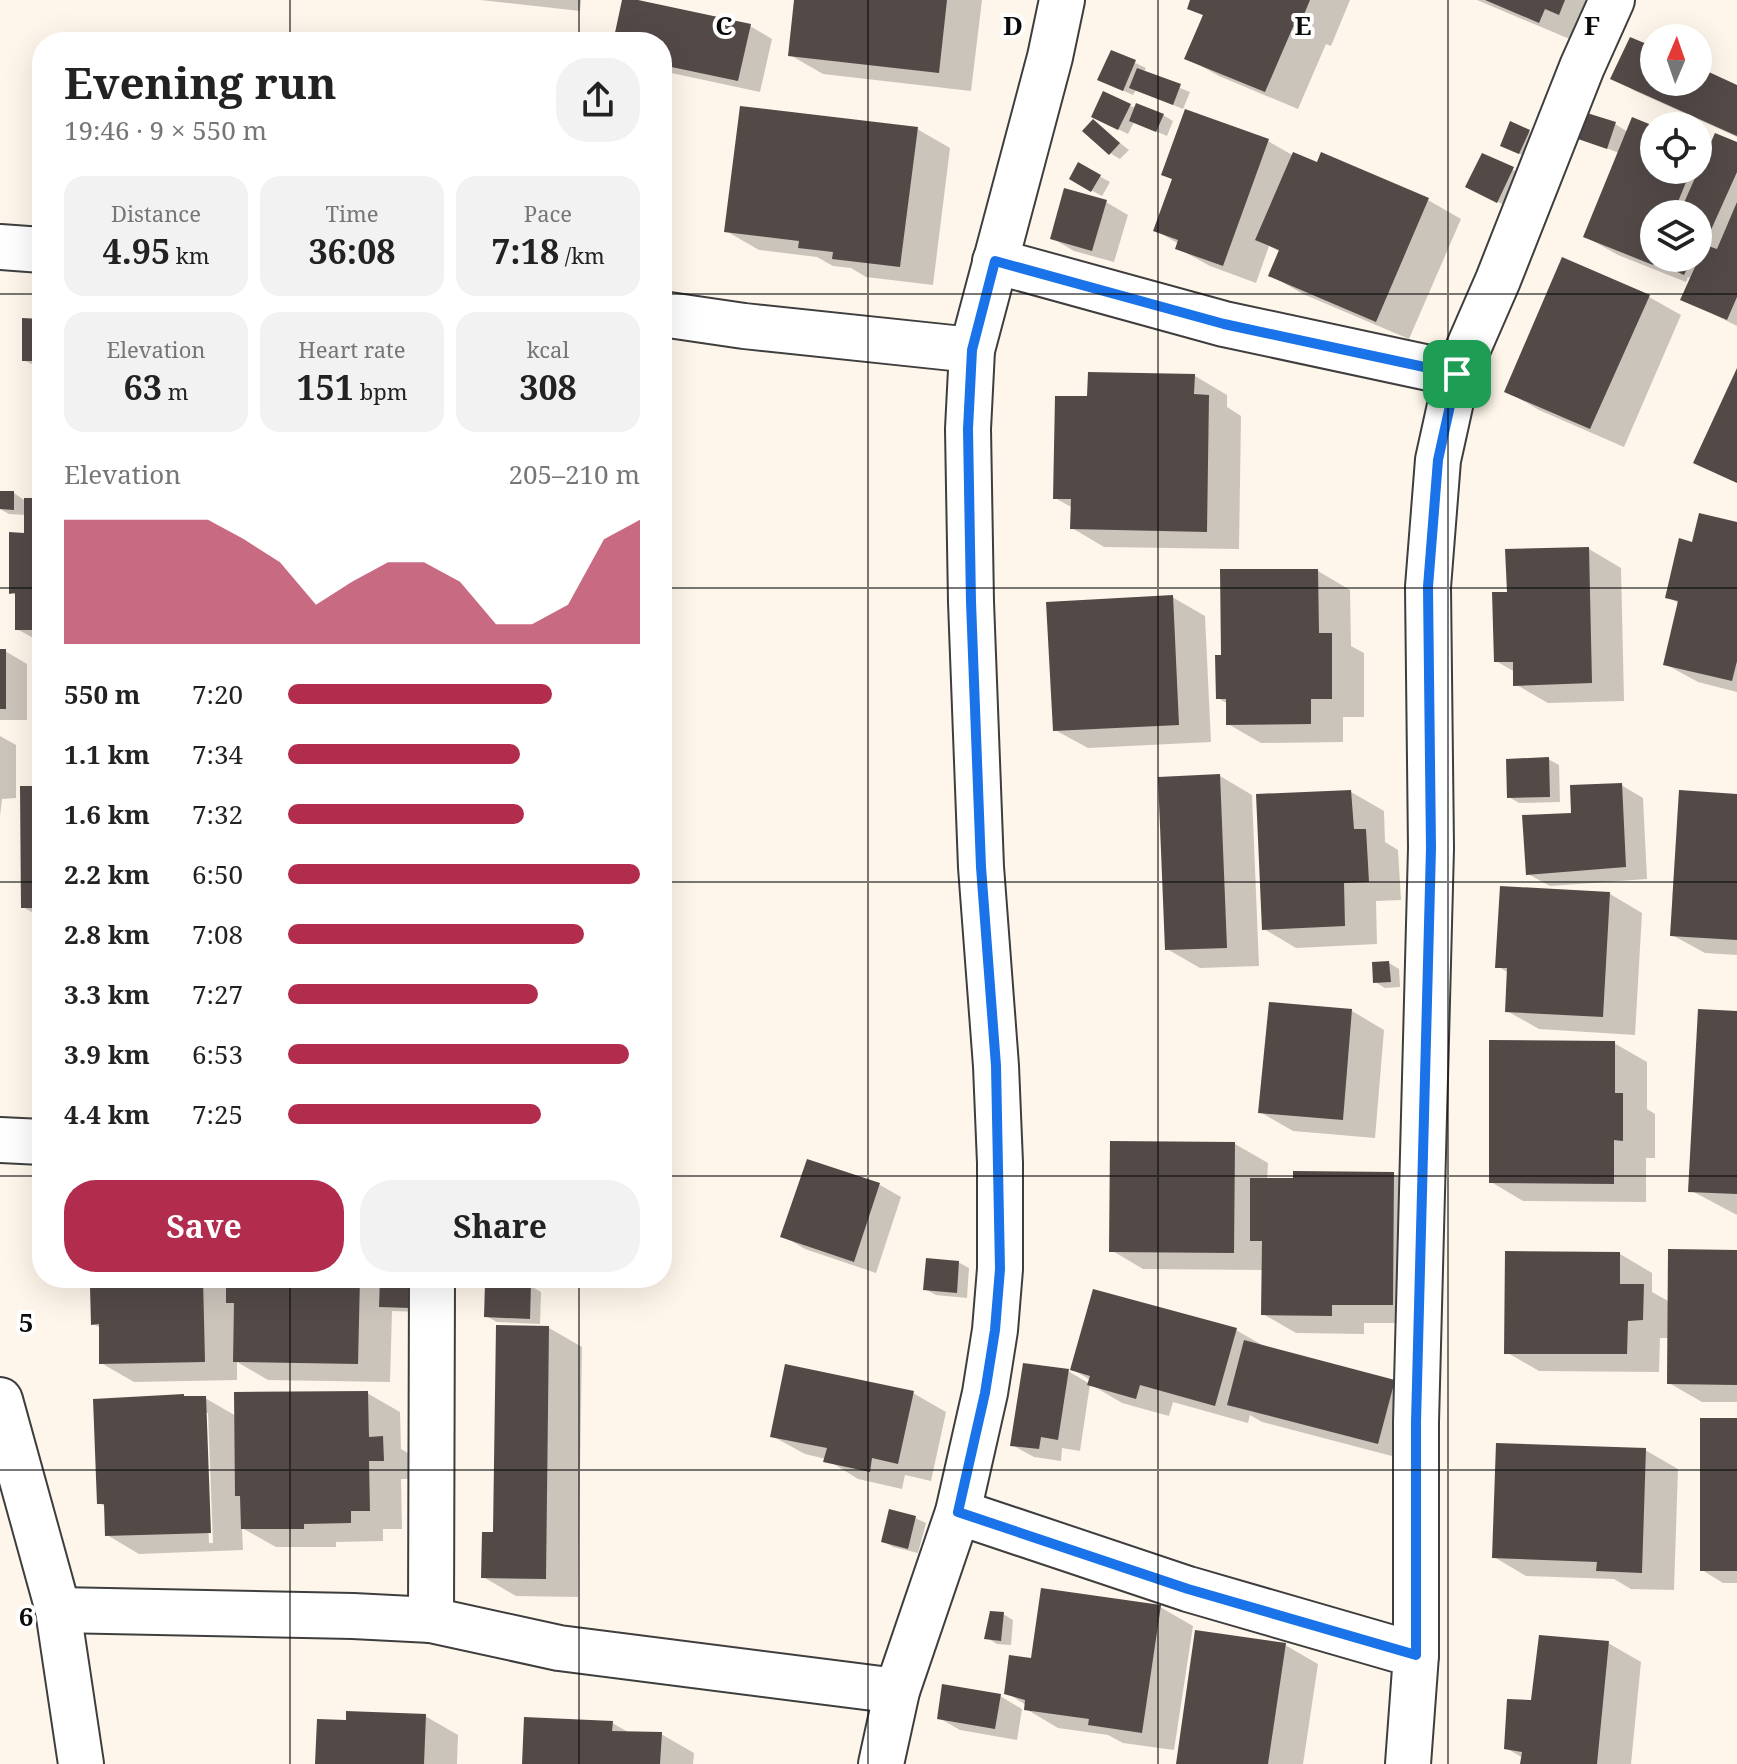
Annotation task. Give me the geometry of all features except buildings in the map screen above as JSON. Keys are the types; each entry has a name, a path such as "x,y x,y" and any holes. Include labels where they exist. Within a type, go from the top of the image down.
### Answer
{"street":[{"path":"881,1764 897,1691 958,1512 985,1393 995,1330 1000,1256 996,1066 981,867 968,429 972,350 1050,57 1062,0"},
{"path":"1408,1764 1416,1655 1416,1422 1431,848 1428,587 1438,460 1457,374 1612,0"},
{"path":"0,247 32,249"},
{"path":"995,261 1224,324 1457,374"},
{"path":"672,315 972,350"},
{"path":"0,1140 32,1142"},
{"path":"431,1620 432,1288"},
{"path":"0,1400 58,1610 81,1764"},
{"path":"958,1512 1188,1589 1416,1655"},
{"path":"58,1610 431,1620 559,1648 897,1691"}],"route":[{"path":"995,261 1224,324 1457,374 1438,460 1428,587 1431,848 1416,1422 1416,1655 1188,1589 958,1512 985,1393 995,1330 1001,1215 996,1066 981,867 968,429 972,350 995,261"}]}
